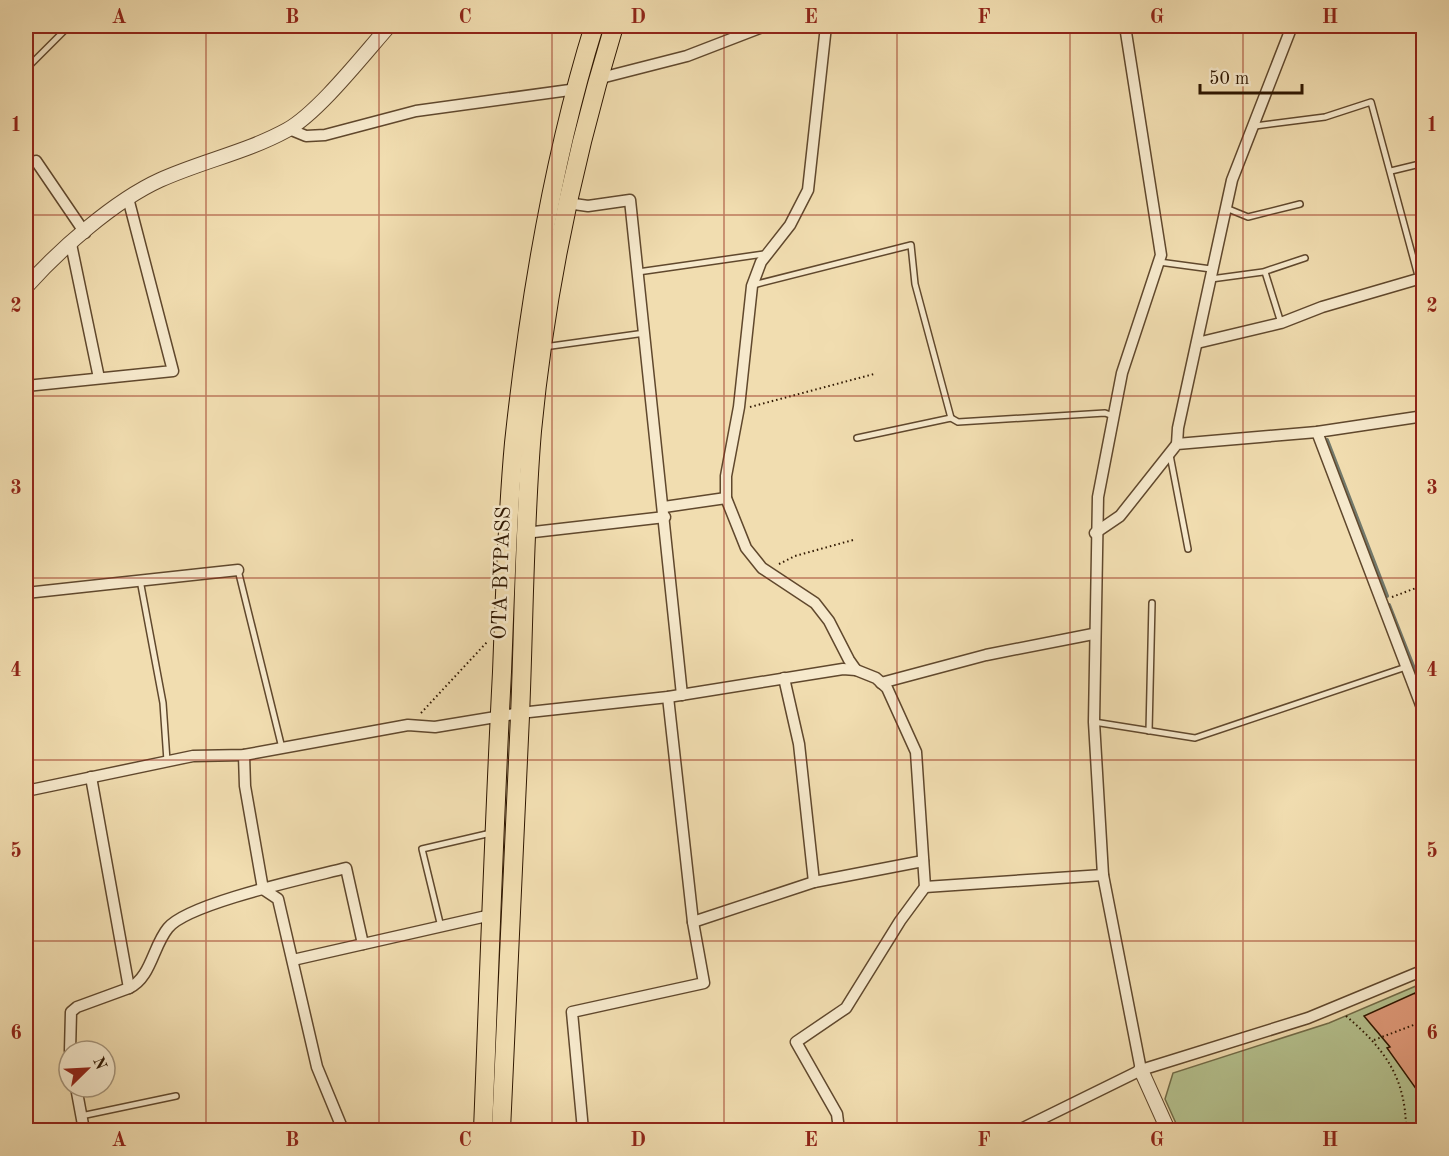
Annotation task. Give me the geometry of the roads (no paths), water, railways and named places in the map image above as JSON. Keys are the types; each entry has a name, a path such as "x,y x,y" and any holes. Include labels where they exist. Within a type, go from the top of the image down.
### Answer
{"highway":[{"name":"OTA BYPASS","path":"483,1131 499,717 514,445 525,347 549,202 574,90 594,26"},
{"name":"OTA BYPASS","path":"501,1131 520,712 525,533 532,429 567,203 597,79 614,26"}],"street":[{"path":"26,287 72,244 128,198 159,181 241,152 289,129 311,111 389,26"},
{"path":"289,129 306,136 325,135 416,111 487,99 540,96 574,90 597,79 687,56 765,26"},
{"path":"826,26 808,190 790,225 768,254 752,286 739,410 726,476 726,498 746,548 765,570 815,603 829,621 856,670"},
{"path":"1125,26 1159,230 1161,255 1122,373 1098,497 1093,634 1094,722 1103,875 1141,1070 1168,1131"},
{"path":"1095,533 1120,516 1177,444 1178,428 1210,274 1232,180 1292,26"},
{"path":"36,161 85,233"},
{"path":"26,386 173,370 128,198"},
{"path":"567,203 588,206 630,200 682,695"},
{"path":"72,244 99,378"},
{"path":"1197,343 1281,323 1322,307 1418,279"},
{"path":"1177,444 1317,432 1424,416"},
{"path":"1317,432 1424,713"},
{"path":"525,533 664,512 726,498"},
{"path":"26,593 238,570"},
{"path":"881,682 986,655 1093,634"},
{"path":"26,791 193,756 244,755 410,725 435,727 520,712 668,697 843,669 856,670 881,682 887,688 916,752 926,887 900,921 846,1008 796,1042 837,1114 839,1131"},
{"path":"784,678 799,744 814,882"},
{"path":"583,1131 572,1012 704,983 693,922 668,697"},
{"path":"244,755 245,786 263,889 278,899 317,1067 343,1131"},
{"path":"91,777 129,988"},
{"path":"693,922 814,882 923,861"},
{"path":"70,1039 71,1012 77,1007 139,984 168,928 185,915 263,889 346,868 363,944"},
{"path":"926,887 1103,875"},
{"path":"293,960 491,915"},
{"path":"1019,1131 1141,1070 1308,1018 1424,970"},
{"path":"78,1099 84,1131"}],"lane":[{"path":"26,69 69,26"},
{"path":"1252,126 1324,117 1371,102 1424,298"},
{"path":"1391,171 1424,163"},
{"path":"1225,208 1248,217 1300,204"},
{"path":"752,286 910,245 915,284 951,418"},
{"path":"638,272 768,254"},
{"path":"1159,262 1210,274 1265,272 1305,258"},
{"path":"1265,272 1281,323"},
{"path":"543,348 645,333"},
{"path":"857,438 951,418 958,422 1105,413 1113,416"},
{"path":"1169,453 1188,549"},
{"path":"238,570 282,748"},
{"path":"140,580 164,704 167,761"},
{"path":"1149,731 1152,603"},
{"path":"1094,722 1195,738 1406,667"},
{"path":"441,927 422,849 495,832"},
{"path":"81,1116 176,1096"}],"waterway":[{"path":"1327,440 1387,596"},
{"path":"1389,605 1424,694"}]}
